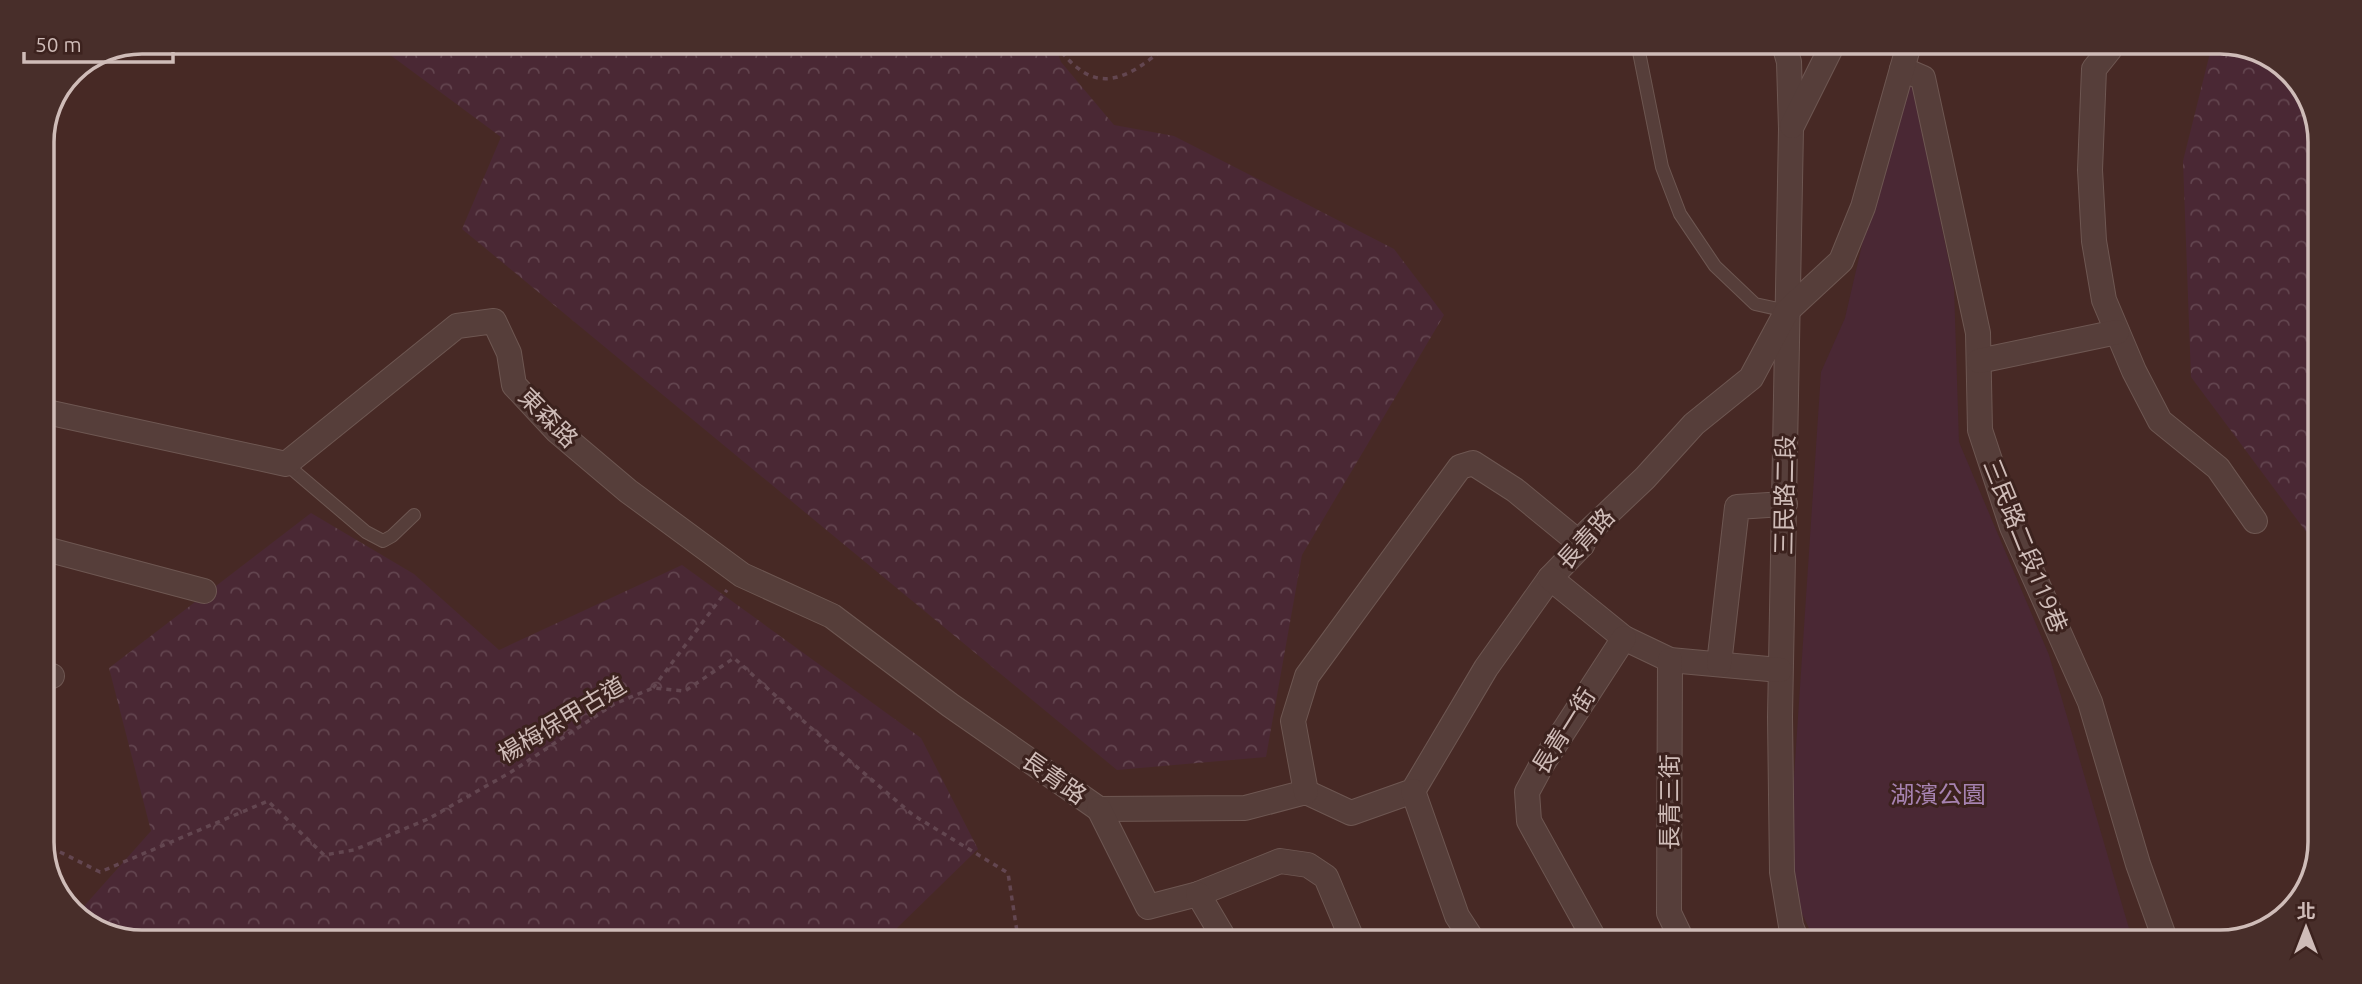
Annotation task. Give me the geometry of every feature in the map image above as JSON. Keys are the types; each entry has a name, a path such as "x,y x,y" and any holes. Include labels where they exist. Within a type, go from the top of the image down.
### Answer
{"street":[{"name":"三民路二段","path":"1786,54 1789,62 1791,129 1780,670 1782,872 1793,930"},
{"path":"1791,129 1827,54"},
{"path":"2106,54 2094,69 2090,170 2094,241 2104,300 2134,370 2160,421 2218,468 2255,521"},
{"path":"1787,311 1840,261 1863,207 1905,59"},
{"name":"三民路二段119巷","path":"1905,59 1923,78 1978,333 1980,430 2012,527 2090,702 2138,864 2162,930"},
{"name":"長青路","path":"1413,791 1486,668 1550,578 1582,545 1588,532 1644,478 1694,424 1751,378 1787,311"},
{"name":"東森路","path":"286,464 457,326 494,321 509,354 514,385 557,431 628,491 742,575 832,616 950,705"},
{"path":"1979,361 2118,332"},
{"path":"54,414 286,464"},
{"path":"1466,930 1457,916 1413,791 1351,813 1306,792 1293,721 1307,676 1460,467 1473,463 1483,469 1515,490 1582,545"},
{"path":"1719,664 1737,507 1785,504"},
{"path":"54,551 204,591"},
{"path":"1550,578 1624,638 1670,660 1780,670"},
{"name":"長青一街","path":"1589,930 1529,821 1527,792 1624,638"},
{"name":"長青三街","path":"1670,660 1670,913 1678,930"},
{"name":"長青路","path":"950,705 1099,809 1245,808 1306,792"},
{"path":"1099,809 1148,907 1198,894 1280,861 1308,865 1326,877 1348,930"},
{"path":"1198,894 1219,930"}],"lane":[{"path":"1639,54 1662,167 1680,215 1715,266 1755,303 1787,311"},
{"path":"286,464 366,531 383,541 414,515"}],"path":[{"path":"1064,54 1080,71 1103,79 1133,73 1157,54"},
{"path":"653,688 742,575"},
{"name":"楊梅保甲古道","path":"54,849 100,872 268,801 324,855 354,850 428,819 511,772 614,704 653,688 685,691 734,658 913,815 1008,873 1017,930"}],"green space":[{"path":"389,54 1058,54 1061,62 1114,125 1174,136 1394,249 1444,315 1302,555 1266,757 1117,770 462,229 501,137"},
{"path":"2210,54 2237,56 2264,66 2282,80 2296,98 2308,136 2308,534 2191,377 2183,161"},
{"name":"湖濱公園","path":"1912,80 1954,287 1959,442 2049,655 2129,930 1810,930 1787,882 1821,372 1845,318 1874,193"},
{"path":"311,513 414,574 499,650 682,565 921,738 978,849 898,930 125,928 98,918 83,907 151,831 109,668"}]}
